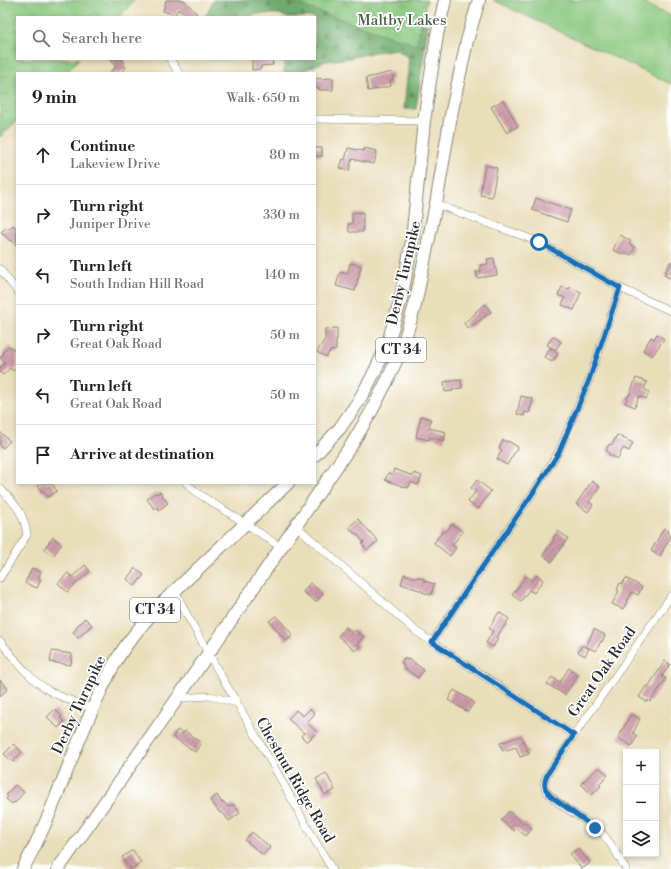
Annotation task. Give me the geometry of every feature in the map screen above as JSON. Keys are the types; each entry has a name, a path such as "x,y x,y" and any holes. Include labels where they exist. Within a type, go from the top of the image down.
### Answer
{"highway":[{"name":"Derby Turnpike","path":"316,454 340,428 358,402 371,379 387,346 402,295 412,240 424,121 437,35 445,0"},
{"name":"Derby Turnpike","path":"58,869 352,444 388,379 403,345 415,305 436,204 451,115 467,41 479,0"},
{"name":"Derby Turnpike","path":"23,869 40,836 56,799 92,708 117,660 136,631 175,590 287,484"}],"street":[{"path":"171,60 178,72"},
{"path":"316,119 424,121"},
{"path":"436,204 539,242 620,288 671,311"},
{"path":"0,269 16,290"},
{"path":"432,642 559,452 589,380 620,288"},
{"path":"187,484 208,500 280,548"},
{"path":"0,488 19,509 26,523 27,535 0,578"},
{"path":"295,525 417,632 574,735"},
{"name":"Chestnut Ridge Road","path":"175,590 208,653 332,869"},
{"name":"Great Oak Road","path":"626,869 609,841 599,831 553,798 546,790 544,783 546,777 574,735 671,596"},
{"path":"0,641 26,672 37,682 56,695 92,708"},
{"path":"177,699 210,696 237,703"}],"green space":[{"path":"0,0 135,0 120,16 16,16 16,60 78,60 67,72 16,72 16,122 0,137"},
{"path":"214,0 420,0 415,22 428,25 416,109 404,109 409,58 396,49 326,61 305,70 304,72 284,72 285,60 316,60 316,16 255,14 251,16 206,16"},
{"name":"Maltby Lakes","path":"285,0 427,0 416,45"},
{"path":"493,0 636,0 671,16 671,84"}],"building":[{"path":"166,0 184,0 197,14 194,16 185,16 178,9 175,15 163,11"},
{"path":"111,60 123,60 125,63 123,64 126,68 121,72 110,72 116,67"},
{"path":"252,60 272,60 273,65 261,66 261,69 252,70"},
{"path":"392,72 393,80 390,80 391,86 368,91 366,78"},
{"path":"333,78 333,90 319,90 319,88 316,88 316,79"},
{"path":"503,100 518,126 507,133 491,107"},
{"path":"316,148 322,148 322,156 316,156"},
{"path":"348,148 363,151 364,148 377,151 374,164 352,159 349,171 340,168 343,159 345,160"},
{"path":"485,165 497,168 492,197 480,195"},
{"path":"536,198 571,210 567,222 532,210"},
{"path":"363,212 363,232 349,232 348,224 352,224 352,213"},
{"path":"13,225 16,228 16,245 1,232 7,227 9,229"},
{"path":"620,235 631,241 629,244 635,247 631,255 625,252 624,255 613,250"},
{"path":"494,258 497,275 477,278 476,272 481,271 480,265 488,264 487,259"},
{"path":"671,261 671,279 664,275"},
{"path":"350,263 361,266 355,291 336,286 340,272 347,274"},
{"path":"562,287 569,289 570,287 581,292 574,310 562,305 565,298 558,295"},
{"path":"485,304 491,312 468,329 464,323"},
{"path":"337,328 336,350 330,351 326,357 317,352 325,339 325,329"},
{"path":"657,334 664,339 652,356 643,350 651,337 654,339"},
{"path":"553,336 561,342 555,350 547,345"},
{"path":"9,346 16,351 16,368 13,371 10,368 3,375 0,372 0,368 5,363 0,358 4,354 3,352"},
{"path":"550,348 558,354 552,362 544,357"},
{"path":"636,378 647,382 644,389 649,392 646,399 639,396 635,407 625,403"},
{"path":"461,380 462,388 445,392 444,382"},
{"path":"521,396 533,399 529,413 525,412 524,416 517,414"},
{"path":"421,416 431,419 429,428 446,432 444,441 430,437 429,440 416,437"},
{"path":"0,432 10,441 3,448 0,445"},
{"path":"617,435 633,443 629,451 623,448 618,459 608,454 609,452 606,451 609,444 612,445"},
{"path":"503,440 508,441 518,447 507,465 497,459 502,450 499,448"},
{"path":"394,469 413,476 414,473 422,476 418,485 411,482 408,488 385,480 388,473 392,475"},
{"path":"477,480 491,491 478,509 468,502 476,491 471,488"},
{"path":"592,481 600,487 589,502 593,505 588,512 576,504"},
{"path":"40,484 52,484 57,491 48,497 38,486"},
{"path":"160,492 168,503 159,510 157,507 154,509 147,499 155,493"},
{"path":"358,519 378,541 367,550 362,544 364,542 349,527"},
{"path":"452,524 463,532 452,545 456,548 450,556 434,543 443,531 445,533"},
{"path":"664,528 669,531 668,534 671,536 660,556 651,551"},
{"path":"558,531 568,538 552,562 543,555"},
{"path":"53,537 62,544 53,556 44,549"},
{"path":"85,565 90,571 67,592 58,583 68,573 72,577"},
{"path":"32,568 41,572 38,578 41,580 37,588 25,583"},
{"path":"135,568 144,575 135,586 127,579"},
{"path":"404,574 424,579 424,581 434,584 431,595 401,584"},
{"path":"537,575 543,580 534,593 529,590 521,601 512,595 526,576 532,581"},
{"path":"626,578 642,587 638,595 632,592 623,609 612,604 619,591 617,590 620,583 622,584"},
{"path":"310,583 323,593 316,602 303,592"},
{"path":"499,612 509,619 496,638 498,639 493,647 486,643 493,631 489,628"},
{"path":"276,616 293,635 286,641 269,621"},
{"path":"85,618 92,625 78,638 73,632"},
{"path":"346,627 352,633 355,630 363,637 357,644 360,646 355,651 338,636"},
{"path":"594,629 605,635 596,651 586,647"},
{"path":"582,645 589,648 585,656 578,652"},
{"path":"52,651 72,654 71,665 50,662"},
{"path":"404,658 407,660 409,659 424,670 418,678 403,667 404,665 401,663"},
{"path":"665,661 670,664 662,676 666,679 650,702 648,700 647,702 639,697 646,686 648,687"},
{"path":"569,668 578,675 565,695 547,684 552,677 560,682"},
{"path":"0,680 8,689 0,696"},
{"path":"454,690 474,702 468,712 448,700"},
{"path":"55,709 62,717 60,718 64,722 58,728 47,717"},
{"path":"310,709 315,713 307,723 317,732 307,742 301,736 304,733 288,719 296,710 303,716"},
{"path":"631,714 640,719 633,733 637,736 632,746 618,738"},
{"path":"177,730 183,734 185,731 201,743 195,752 173,737"},
{"path":"521,736 529,754 520,757 516,747 503,751 500,743"},
{"path":"14,744 22,752 13,762 4,754"},
{"path":"599,767 608,775 599,784 601,786 592,795 581,784"},
{"path":"326,773 335,790 325,795 316,779"},
{"path":"15,785 24,792 15,803 14,802 12,804 6,799 8,796 6,795"},
{"path":"217,795 222,803 223,801 228,807 233,804 240,813 229,821 222,812 220,813 210,800"},
{"path":"509,811 532,829 526,836 516,828 514,831 501,820"},
{"path":"252,832 270,847 263,855 245,840"},
{"path":"578,848 590,863 582,869 570,854"},
{"path":"133,850 141,863 130,869 122,857"}],"route":[{"path":"539,242 620,288 589,380 559,452 507,532 432,642 574,735 548,773 544,780 544,787 553,798 595,828"}]}
